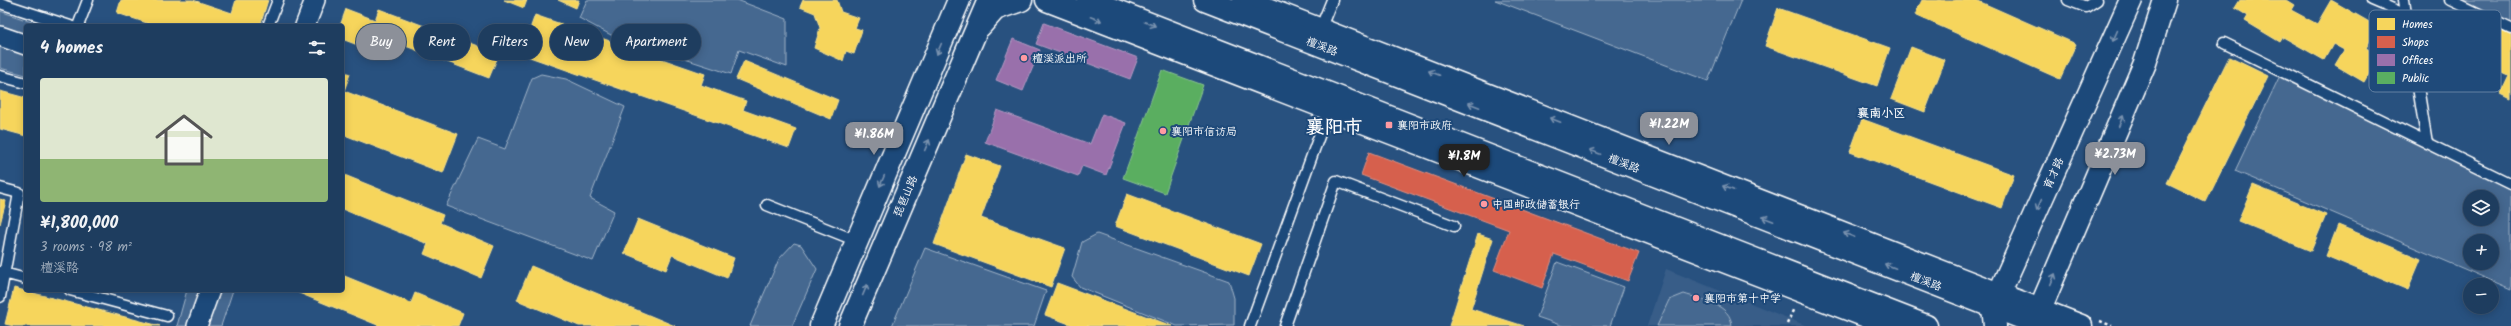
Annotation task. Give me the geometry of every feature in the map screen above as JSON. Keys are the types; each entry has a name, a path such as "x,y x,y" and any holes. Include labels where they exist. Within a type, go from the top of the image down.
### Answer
{"main road":[{"path":"949,0 949,23"},
{"path":"821,326 959,0"},
{"name":"琵琶山路","path":"850,326 988,0"},
{"path":"975,31 995,9 1021,0"},
{"path":"1047,0 1332,102 1926,326"},
{"path":"1088,0 1332,102 1892,326"},
{"name":"檀溪路","path":"1205,0 1318,35 1996,309 2037,321 2081,326"},
{"path":"1244,0 1318,35"},
{"name":"育才路","path":"1996,309 2131,0"},
{"path":"2037,321 2146,63 2165,0"}],"street":[{"path":"306,24 315,0"},
{"path":"0,36 24,44"},
{"path":"197,326 209,292"}],"lane":[{"path":"79,24 88,0"},
{"path":"269,24 278,0"},
{"path":"1318,35 1332,0"},
{"path":"2068,0 2086,7 2097,0"},
{"path":"2372,0 2395,10"},
{"path":"2404,0 2406,10"},
{"path":"2450,0 2471,10"},
{"path":"0,3 64,24"},
{"path":"2501,24 2511,29"},
{"path":"2224,43 2511,184"},
{"path":"0,76 24,82"},
{"path":"2419,92 2427,142"},
{"path":"1251,326 1332,102"},
{"path":"1285,326 1336,181 1454,226"},
{"path":"0,188 23,194 2,272 0,297"},
{"path":"767,205 857,241"},
{"path":"2,272 24,278"},
{"path":"77,292 167,316"}],"path":[{"path":"1787,324 1794,308"}],"shaded area":[{"path":"587,0 737,0 787,19 787,67 739,50 731,74 688,60 701,60 701,24 611,24 611,35 603,31 603,24 590,24 579,18"},
{"path":"1495,0 1741,0 1708,81"},
{"path":"2450,0 2511,0 2511,29 2501,24 2501,10 2471,10"},
{"path":"0,11 37,24 24,24 24,74 0,68"},
{"path":"2282,71 2511,184 2511,289 2499,284 2499,278 2485,278 2467,270 2499,270 2499,234 2463,234 2463,268 2235,171"},
{"path":"541,74 566,79 625,107 590,198 614,211 593,261 446,206 478,139 505,149 532,78"},
{"path":"1097,234 1229,281 1234,298 1234,325 1177,326 1080,287 1072,277 1082,242"},
{"path":"794,243 801,245 817,269 792,326 750,326 779,259"},
{"path":"925,248 1046,291 1034,326 892,326"},
{"path":"1557,262 1624,287 1610,326 1563,326 1537,317"},
{"name":"襄阳市第十中学","path":"1666,269 1807,326 1647,326"},
{"path":"186,292 232,292 221,326 177,326"},
{"path":"1684,294 1707,301 1721,308 1727,313 1732,326 1657,326 1669,300"}],"building: Homes":[{"path":"121,0 193,0 232,13 236,0 268,0 261,24 150,24 117,13"},
{"path":"504,0 527,0 524,8"},
{"path":"558,0 579,0 576,8"},
{"path":"803,0 837,0 841,12 859,18 855,28 862,30 854,54 846,51 843,61 814,48 820,28 815,13 800,7"},
{"path":"1922,0 1976,0 2076,44 2060,79 1915,15"},
{"path":"2240,0 2286,0 2294,5 2291,10 2317,24 2331,0 2369,22 2369,43 2366,48 2369,50 2369,73 2364,82 2335,65 2344,50 2333,44 2324,60 2283,37 2280,42 2245,21 2248,16 2235,8"},
{"path":"1778,8 1890,48 1877,86 1765,46"},
{"path":"346,9 375,20 379,9 419,24 414,24 414,49 406,46 406,24 356,24 356,44 344,40 344,24 341,24"},
{"path":"535,15 561,24 550,24 550,60 603,60 603,39 611,41 611,60 665,60 705,74 701,85 746,101 743,110 796,129 789,148 538,60 542,60 542,24 532,24"},
{"path":"2501,31 2511,36 2511,98 2501,93 2509,76 2501,72"},
{"path":"470,43 478,46 478,60 496,60 489,78 442,60 470,60"},
{"path":"1911,47 1945,60 1925,112 1891,99"},
{"path":"2229,57 2268,76 2206,202 2167,183"},
{"path":"744,61 838,100 831,119 736,79"},
{"path":"344,72 350,74 344,91"},
{"path":"0,91 24,97 24,135 0,129"},
{"path":"344,91 458,134 443,173 344,135"},
{"path":"1862,119 2014,175 2002,208 1850,152"},
{"path":"966,154 1000,166 981,218 1065,248 1051,287 934,244"},
{"path":"344,175 443,215 440,223 494,246 481,278 424,254 428,244 344,210"},
{"path":"2253,185 2326,215 2311,251 2238,221"},
{"path":"1127,194 1261,244 1249,276 1115,226"},
{"path":"0,199 6,201 0,224"},
{"path":"638,219 734,258 727,278 672,255 666,270 624,253"},
{"path":"2338,225 2421,259 2408,290 2326,256"},
{"path":"1478,234 1493,239 1471,309 1524,326 1449,326"},
{"path":"531,266 675,326 579,326 517,300"},
{"path":"344,276 411,303 415,293 463,313 458,326 380,326 296,292 344,292"},
{"path":"1057,283 1172,326 1075,326 1045,315"},
{"path":"14,288 24,291 24,292 29,292 160,326 14,326 5,324"}],"building: Shops":[{"path":"1369,152 1639,253 1628,281 1554,254 1542,288 1494,270 1509,230 1361,175"}],"building: Offices":[{"path":"1044,23 1138,58 1130,79 1036,44"},
{"path":"1013,39 1040,50 1023,91 996,80"},
{"path":"997,110 1090,144 1102,114 1126,123 1106,175 1082,166 1078,176 985,142"}],"building: Public":[{"name":"襄阳市信访局","path":"1162,70 1203,85 1165,193 1123,178"}],"place":[{"name":"檀溪派出所","path":"1024,58"},
{"name":"襄阳市政府","path":"1389,125"},
{"name":"襄阳市信访局","path":"1163,131"},
{"name":"中国邮政储蓄银行","path":"1484,204"},
{"name":"襄阳市第十中学","path":"1696,298"}],"district":[{"name":"襄南小区","path":"1881,113"},
{"name":"襄阳市","path":"1334,126"}]}
